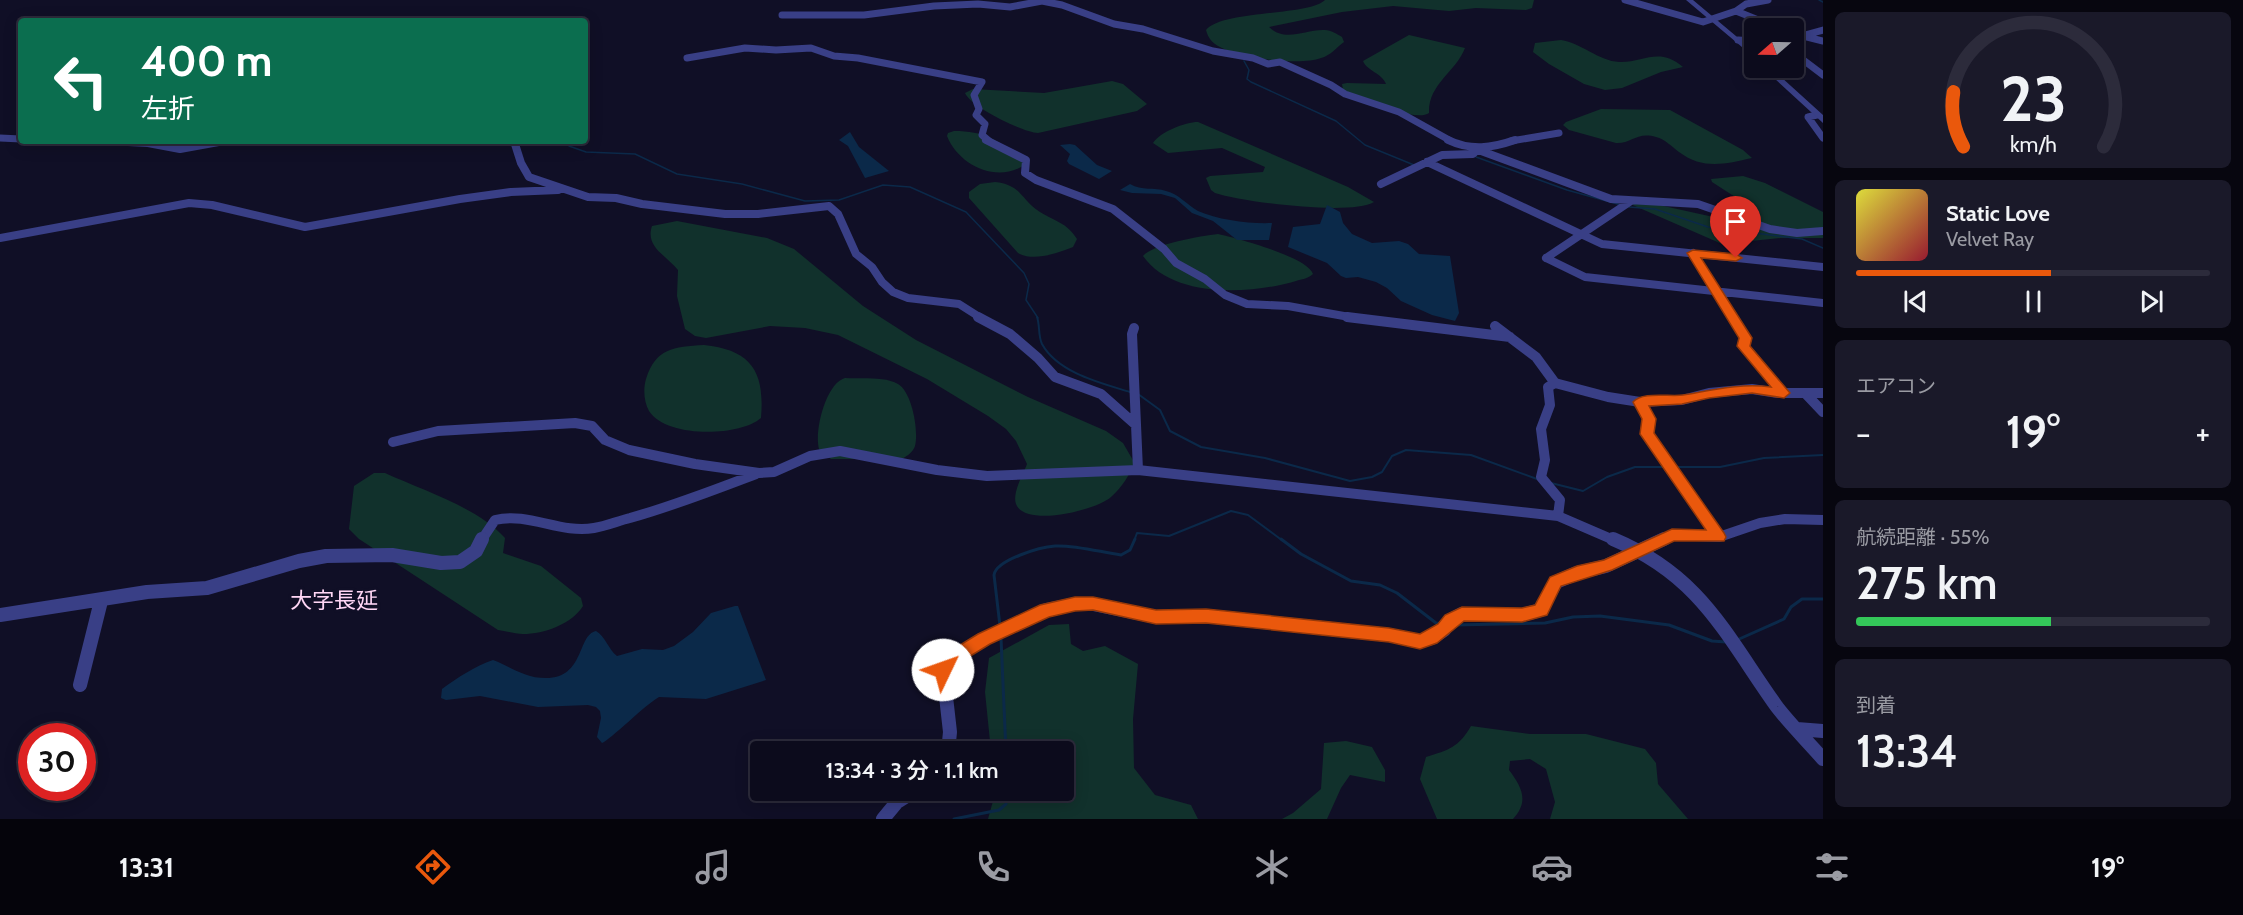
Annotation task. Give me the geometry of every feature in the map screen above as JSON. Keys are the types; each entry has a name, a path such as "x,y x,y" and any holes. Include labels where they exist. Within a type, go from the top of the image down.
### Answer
{"street":[{"path":"1625,0 1697,21 1713,19 1736,11 1746,4 1768,0"},
{"path":"1689,0 1744,46"},
{"path":"782,15 864,15 934,6 978,4 1010,7 1034,2 1054,3 1114,24 1143,29 1213,51 1268,63 1280,62 1331,85 1345,94 1399,112 1452,142 1611,199 1706,205 1770,230 1797,233 1823,231"},
{"path":"1736,11 1753,18"},
{"path":"1804,34 1823,30"},
{"path":"1804,37 1823,41"},
{"path":"1738,40 1744,40"},
{"path":"687,58 745,48 776,50 811,48 834,56 858,58 982,82 973,94 973,102 979,109 976,115 985,124 982,135 984,139 1026,160 1024,172 1036,180 1113,209 1164,249 1176,263 1205,279 1225,295 1248,304 1288,306 1370,321 1510,338"},
{"path":"1804,61 1823,75"},
{"path":"1778,78 1820,117"},
{"path":"1820,117 1808,117 1823,138"},
{"path":"1381,184 1442,155 1473,154 1474,150 1497,147 1518,139 1559,133"},
{"path":"0,138 18,139"},
{"path":"153,144 180,149 208,144"},
{"path":"515,144 521,163 529,177 588,197 616,198 642,204 725,214 758,214 829,206 838,214 856,254 872,267 882,282 893,292 908,298 959,304 1010,334 1038,358 1054,377 1101,394 1136,425"},
{"path":"1427,162 1602,244 1823,267"},
{"path":"0,238 189,203 212,205 305,227 460,199 511,192 564,189"},
{"path":"1631,201 1546,258 1585,277 1823,303"},
{"path":"1693,253 1745,338 1743,346 1784,393"},
{"path":"1495,326 1536,357 1555,383 1640,402 1682,400 1709,393 1752,389 1784,393 1823,393"},
{"path":"1134,328 1132,334 1138,470"},
{"path":"1555,383 1548,387 1550,405 1541,429 1545,460 1540,477 1560,500 1558,516"},
{"path":"1804,393 1823,412"},
{"path":"1640,402 1649,419 1647,434 1719,537"},
{"path":"393,442 438,431 574,423 592,426 605,440 629,450 695,464 759,473 774,472 810,456 840,451 937,470 987,476 1138,470 1558,516 1641,551 1688,585 1711,610 1779,710 1823,759"},
{"path":"0,615 163,590 207,588 299,561 326,556 392,555 441,564 460,562 476,551 489,526 495,520 507,516 524,517 540,523 572,529 594,528 668,507 759,473"},
{"path":"949,741 943,670 948,661 984,639 1046,610 1075,604 1093,604 1156,617 1206,616 1389,635 1420,641 1431,638 1462,614 1522,615 1541,610 1556,582 1577,573 1606,566 1672,535 1719,537 1760,523 1785,519 1823,520"},
{"path":"80,686 101,601"},
{"path":"1797,729 1823,731"},
{"path":"883,819 899,801"}],"green space":[{"path":"1325,0 1534,0 1532,8 1526,10 1476,8 1449,11 1393,6 1342,12 1269,27 1275,32 1289,35 1325,30 1342,37 1344,42 1330,53 1312,60 1270,60 1229,51 1215,44 1209,38 1206,30 1229,19 1302,9"},
{"path":"1409,35 1465,48 1433,94 1429,113 1412,115 1400,112 1343,90 1342,84 1347,83 1386,84 1363,61"},
{"path":"1561,40 1612,61 1628,62 1659,56 1666,57 1683,67 1661,72 1622,88 1605,90 1584,84 1533,52 1535,43"},
{"path":"1112,81 1123,84 1147,104 1137,111 1038,133 1021,128 987,112 969,99 965,93 973,89 1044,93"},
{"path":"1601,109 1670,110 1743,150 1752,158 1714,164 1706,163 1688,158 1656,137 1644,136 1616,143 1569,130 1563,125"},
{"path":"1198,122 1348,187 1374,202 1362,206 1321,208 1248,200 1215,193 1211,190 1206,178 1263,172 1265,167 1222,148 1168,153 1153,143 1173,128"},
{"path":"954,131 976,133 993,139 1026,164 1015,170 1004,172 980,169 960,156 953,147 947,136 948,133"},
{"path":"1743,176 1765,183 1823,212 1823,238 1781,238 1722,244 1628,203 1632,199 1727,220 1757,218 1760,213 1712,182 1711,179"},
{"path":"995,182 1016,189 1033,207 1069,229 1077,239 1073,247 1038,257 1018,253 969,198 969,192 980,184"},
{"path":"677,221 767,238 794,249 863,306 916,340 1028,397 1106,431 1123,443 1134,462 1128,476 1111,497 1092,507 1062,514 1033,515 1022,511 1015,500 1027,464 1016,441 1006,429 988,416 927,379 838,335 805,328 770,326 706,338 695,336 685,329 677,296 678,270 651,240 652,226"},
{"path":"1218,234 1285,255 1299,261 1313,274 1296,281 1258,289 1214,290 1173,280 1156,270 1143,256 1167,244"},
{"path":"704,345 733,352 752,366 760,387 761,418 737,429 703,432 671,426 658,420 649,411 644,387 655,361 667,351 675,348"},
{"path":"845,378 893,381 903,388 911,403 915,422 915,446 910,454 902,459 831,459 819,449 818,431 827,398 838,382"},
{"path":"374,473 385,473 448,500 480,517 505,538 503,553 541,566 581,598 583,606 565,623 548,630 517,634 498,630 359,539 349,529 354,486"},
{"path":"1069,624 1071,644 1083,651 1105,646 1138,664 1133,719 1134,768 1155,795 1191,805 1198,819 988,819 993,801 1074,801 1074,741 990,741 985,692 989,658 1049,625"},
{"path":"1471,726 1530,734 1586,734 1645,749 1656,763 1658,784 1688,819 1550,819 1555,802 1546,769 1530,759 1510,761 1509,770 1522,794 1521,806 1513,819 1437,819 1420,779 1426,757 1453,747"},
{"path":"1346,741 1372,747 1385,770 1385,782 1350,775 1341,788 1327,819 1282,819 1293,813 1321,789 1324,743"}],"water":[{"path":"850,132 859,147 889,171 865,178 848,146 839,140"},
{"path":"1060,145 1075,145 1097,165 1112,171 1099,179 1069,164 1067,161 1070,154"},
{"path":"1130,184 1171,192 1198,211 1215,217 1244,222 1272,223 1269,240 1237,240 1213,221 1192,213 1175,198 1161,194 1132,193 1120,190"},
{"path":"1327,205 1340,212 1343,223 1352,234 1372,243 1399,241 1408,244 1419,254 1450,256 1459,313 1455,321 1432,315 1401,301 1387,288 1376,282 1358,277 1341,276 1327,263 1288,247 1293,227 1320,224"},
{"path":"738,606 766,680 706,699 659,697 602,743 597,737 601,718 600,711 596,707 588,705 538,707 480,696 446,700 441,698 442,689 466,673 493,660 518,672 538,678 559,676 574,664 590,634 596,631 617,656 642,649 663,650 674,646 693,632 711,613"}],"waterway":[{"path":"1819,0 1823,2"},
{"path":"1244,61 1249,70 1247,79 1251,82 1336,121 1365,145 1414,165"},
{"path":"569,144 586,152 635,154 677,174 742,184 805,201 839,200 883,185 910,187 966,212 1024,273 1029,284 1026,300 1038,318"},
{"path":"1476,157 1567,190 1621,205"},
{"path":"1629,207 1655,209 1708,227 1802,239 1823,248"},
{"path":"1037,317 1042,344 1058,362 1081,376 1130,392"},
{"path":"1138,394 1160,410 1170,431 1201,447 1265,458 1350,481 1372,477 1382,472 1392,456 1406,450 1471,455 1537,479"},
{"path":"1676,467 1720,467 1764,458 1823,455"},
{"path":"1551,483 1583,491 1607,477 1635,467 1664,467"},
{"path":"1134,541 1137,533 1169,536 1231,511 1248,515 1283,541"},
{"path":"1000,626 994,575 1002,564 1030,552 1055,546 1121,555 1130,550 1135,539"},
{"path":"1281,539 1301,554 1351,581 1380,585 1397,593 1436,623 1442,624"},
{"path":"1737,640 1784,619 1791,607 1802,599 1823,599"},
{"path":"1454,625 1545,623 1573,617 1600,616 1669,625 1712,641 1726,642"},
{"path":"1001,638 1006,741"},
{"path":"954,819 999,810 1006,804 1006,801"}],"district":[{"name":"大字長延","path":"334,600"}],"route":[{"path":"943,670 948,661 1021,620 1046,610 1075,604 1093,604 1137,615 1206,616 1389,635 1420,641 1431,638 1443,630 1451,620 1462,614 1522,615 1541,610 1556,582 1577,573 1606,566 1672,535 1719,537 1647,434 1649,419 1640,402 1682,400 1709,393 1752,389 1784,393 1771,381 1743,346 1745,338 1693,253 1736,258"}]}
